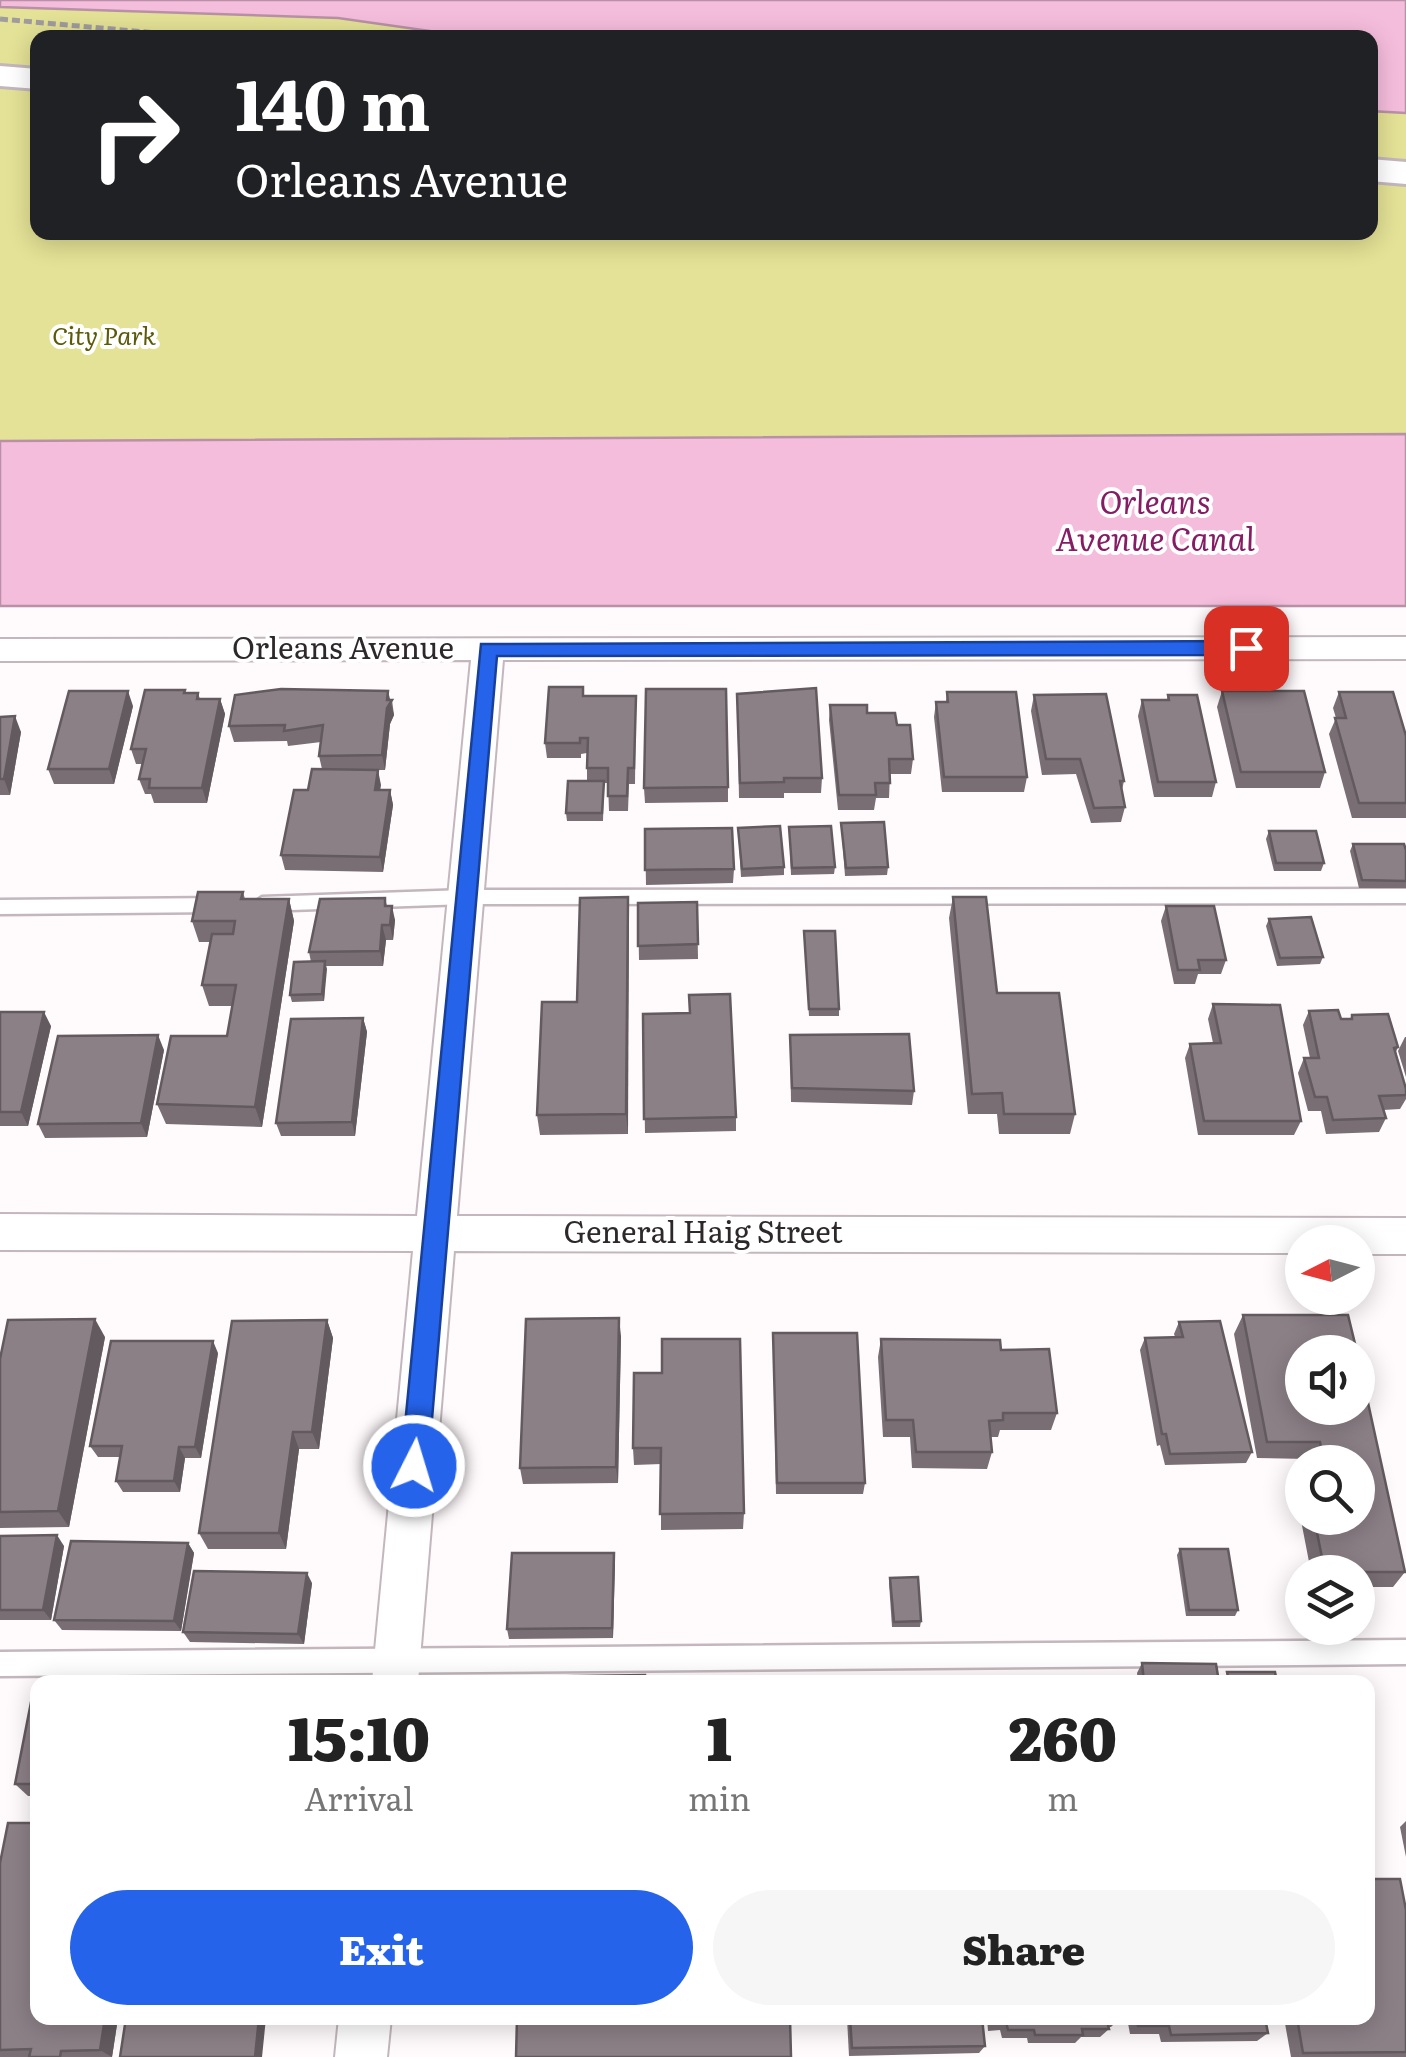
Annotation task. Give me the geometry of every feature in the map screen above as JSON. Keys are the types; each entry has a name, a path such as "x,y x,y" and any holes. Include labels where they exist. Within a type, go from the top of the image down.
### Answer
{"street":[{"path":"0,76 30,78"},
{"path":"1378,170 1406,172"},
{"name":"Orleans Avenue","path":"0,650 1406,648"},
{"path":"396,1672 488,649"},
{"name":"General Haig Street","path":"0,1232 1406,1236"},
{"path":"361,2057 364,2025"}],"lane":[{"path":"0,908 466,897 1406,896"},
{"path":"0,1664 396,1672 1406,1652"}],"path":[{"path":"0,19 124,30"}],"green space":[{"name":"City Park","path":"0,0 1406,0 1406,434 0,441"}],"water":[{"path":"0,0 1406,0 1406,113 1378,111 1378,30 423,30 338,18 0,7"},
{"name":"Orleans Avenue Canal","path":"1406,434 1406,606 0,606 0,441"}],"building":[{"path":"549,687 583,687 583,696 636,696 634,768 628,768 627,796 608,796 608,768 587,768 588,738 580,738 580,743 545,743"},
{"path":"816,688 822,778 740,783 737,694"},
{"path":"281,689 388,691 387,700 392,700 387,708 382,755 319,756 323,725 284,731 285,725 229,726 235,695"},
{"path":"646,689 726,689 728,787 644,788"},
{"path":"145,690 185,690 184,693 198,693 197,699 220,699 202,788 149,788 150,779 139,779 146,749 131,749"},
{"path":"69,691 128,691 109,769 48,769"},
{"path":"1222,691 1304,691 1325,772 1241,772"},
{"path":"947,692 1016,692 1027,777 944,777 936,702 948,702"},
{"path":"1339,692 1393,692 1406,736 1406,803 1359,803 1335,718 1346,718"},
{"path":"1106,694 1124,781 1120,781 1125,807 1094,808 1080,759 1046,759 1034,695"},
{"path":"1168,695 1197,695 1216,782 1158,782 1142,700 1169,700"},
{"path":"830,705 867,705 867,713 895,713 897,725 910,725 913,759 889,759 890,783 875,783 876,795 839,795"},
{"path":"15,716 4,779 0,779 0,717"},
{"path":"312,769 378,770 375,790 390,790 380,857 281,855 294,790 308,790"},
{"path":"568,781 604,781 602,813 566,813"},
{"path":"884,822 888,867 846,868 841,823"},
{"path":"780,826 784,867 742,869 738,828"},
{"path":"831,826 835,867 792,868 789,827"},
{"path":"732,828 734,869 645,870 645,829"},
{"path":"1269,831 1316,831 1324,863 1276,863"},
{"path":"1353,844 1404,844 1406,881 1362,880"},
{"path":"198,892 243,892 241,899 289,899 255,1107 157,1104 171,1036 227,1036 236,985 202,985 212,934 233,934 235,921 192,921"},
{"path":"628,897 626,1114 537,1115 542,1002 577,1002 580,898"},
{"path":"953,897 986,897 997,993 1059,993 1075,1114 1004,1114 1002,1093 972,1094"},
{"path":"385,898 385,906 392,906 390,925 382,925 380,951 309,952 320,899"},
{"path":"697,902 698,944 638,946 638,903"},
{"path":"1166,906 1214,906 1226,960 1198,960 1200,970 1178,970"},
{"path":"1311,917 1323,957 1280,958 1269,919"},
{"path":"804,931 835,931 839,1009 809,1009"},
{"path":"325,961 322,994 290,995 294,962"},
{"path":"730,994 736,1117 644,1119 643,1014 690,1013 689,995"},
{"path":"1213,1004 1280,1005 1301,1121 1204,1121 1190,1044 1221,1043"},
{"path":"1338,1010 1341,1019 1388,1014 1406,1095 1379,1096 1386,1118 1333,1120 1327,1097 1315,1097 1304,1058 1319,1058 1309,1011"},
{"path":"0,1012 44,1012 21,1112 0,1112"},
{"path":"363,1018 352,1122 276,1123 291,1019"},
{"path":"909,1034 914,1091 792,1088 790,1035"},
{"path":"158,1035 141,1123 38,1124 58,1036"},
{"path":"1243,1315 1348,1315 1353,1335 1285,1335 1285,1425 1373,1425 1405,1572 1375,1572 1375,1555 1322,1555 1317,1535 1375,1535 1375,1445 1267,1442"},
{"path":"619,1318 616,1467 520,1468 526,1319"},
{"path":"95,1319 58,1511 0,1512 0,1359 8,1320"},
{"path":"327,1320 312,1432 293,1432 279,1533 199,1533 232,1321"},
{"path":"1220,1321 1252,1452 1170,1454 1166,1434 1162,1434 1145,1338 1183,1337 1179,1322"},
{"path":"773,1333 857,1333 865,1483 777,1483"},
{"path":"662,1339 740,1339 744,1513 660,1514 661,1448 633,1448 634,1373 662,1373"},
{"path":"881,1339 1000,1340 1001,1350 1049,1349 1057,1413 1003,1413 1003,1420 989,1421 992,1452 916,1452 913,1420 886,1420"},
{"path":"111,1341 213,1341 195,1447 179,1447 174,1481 116,1481 122,1446 90,1446"},
{"path":"57,1535 43,1610 0,1610 0,1536"},
{"path":"71,1541 188,1543 174,1621 54,1620"},
{"path":"1180,1549 1228,1549 1238,1610 1189,1610"},
{"path":"512,1553 614,1553 612,1628 507,1629"},
{"path":"194,1571 307,1573 298,1634 183,1632"},
{"path":"918,1577 921,1621 894,1622 890,1578"},
{"path":"1142,1663 1216,1664 1218,1675 1143,1675"},
{"path":"1227,1672 1276,1675 1228,1675"},
{"path":"30,1707 30,1784 15,1784"},
{"path":"8,1823 30,1823 30,2025 104,2025 100,2050 61,2051 60,2057 29,2057 31,2049 0,2050 0,1863"},
{"path":"1375,1879 1400,1879 1406,1910 1406,2052 1303,2053 1298,2025 1375,2025"},
{"path":"125,2025 258,2025 255,2057 120,2057"},
{"path":"517,2025 790,2025 791,2057 516,2057"},
{"path":"850,2025 983,2025 985,2046 852,2048"},
{"path":"1007,2025 1108,2025 1109,2029 1082,2029 1083,2035 1035,2035 1034,2030 1008,2030"},
{"path":"1266,2025 1268,2033 1171,2035 1169,2026 1138,2026"}],"route":[{"path":"414,1466 488,649 1246,648"}]}
